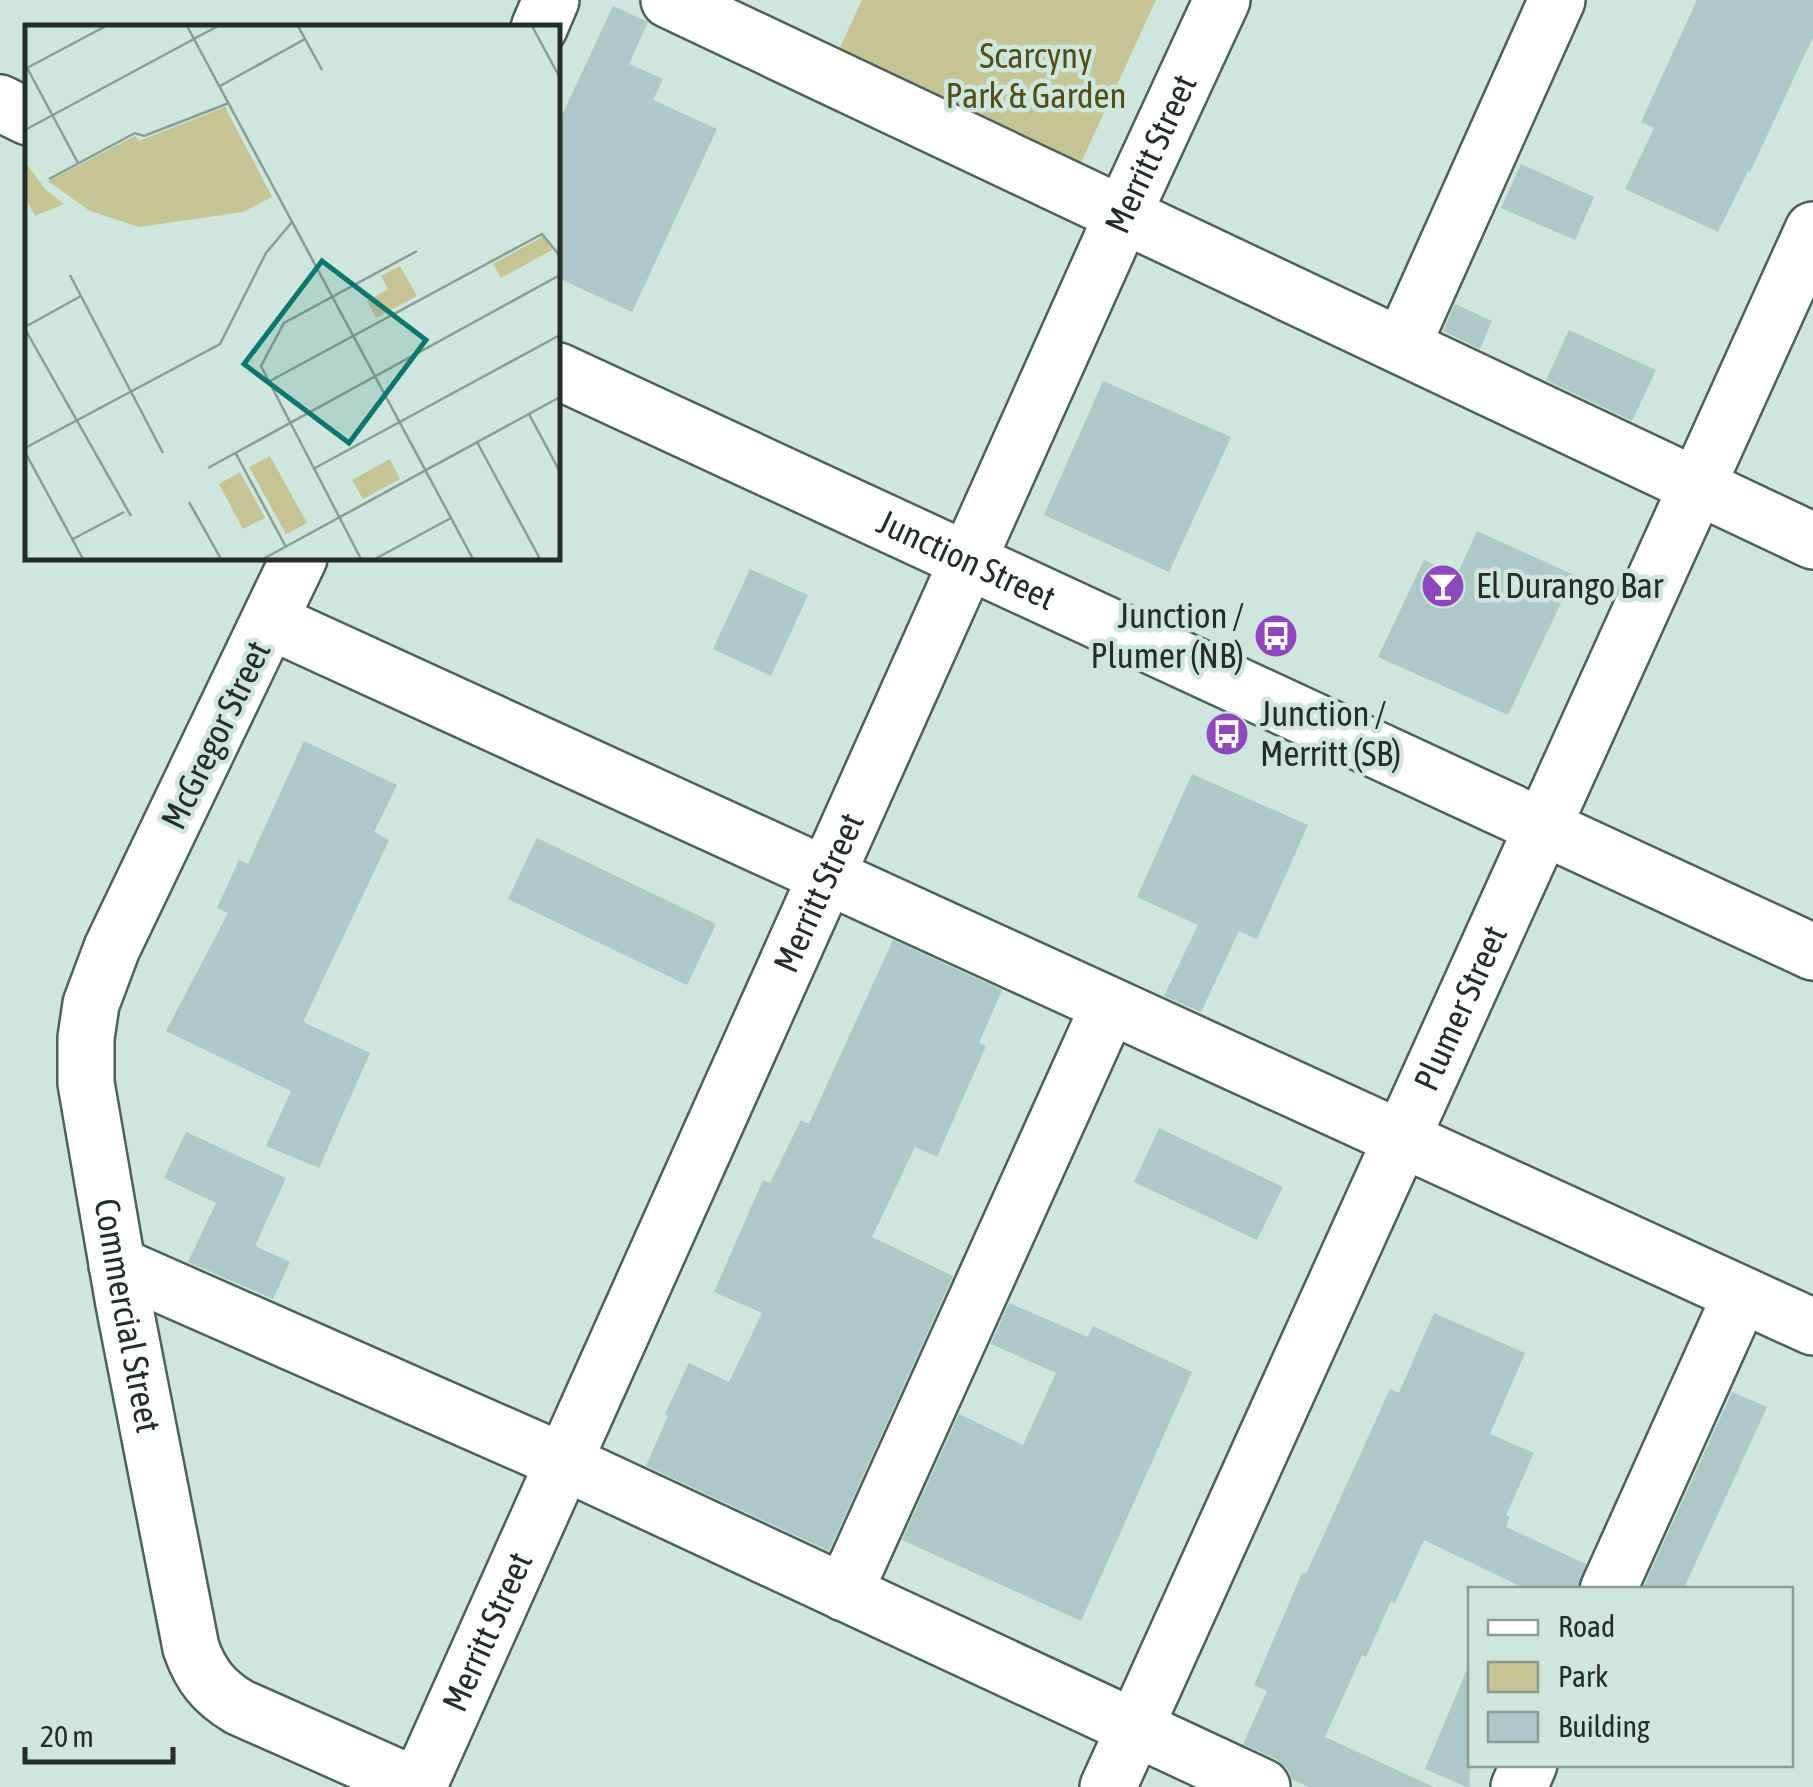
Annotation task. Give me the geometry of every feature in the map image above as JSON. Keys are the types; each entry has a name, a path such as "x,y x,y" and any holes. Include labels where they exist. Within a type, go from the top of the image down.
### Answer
{"street":[{"path":"540,25 551,0"},
{"path":"669,0 1813,541"},
{"name":"Merritt Street","path":"419,1787 1222,0"},
{"path":"1402,346 1558,0"},
{"path":"0,103 25,116"},
{"name":"Plumer Street","path":"1108,1787 1813,230"},
{"name":"Junction Street","path":"560,372 1813,952"},
{"name":"McGregor Street","path":"130,911 298,560"},
{"path":"270,621 1813,1328"},
{"name":"Commercial Street","path":"130,911 91,1004 86,1084 117,1266 198,1670 218,1694 239,1707 419,1787"},
{"path":"844,1593 1110,1006"},
{"path":"117,1266 564,1462 1262,1787"},
{"path":"1609,1587 1741,1294"}],"green space":[{"name":"Scarcyny Park & Garden","path":"862,0 1156,0 1074,178 831,67"}],"building":[{"path":"1697,0 1813,0 1813,37 1718,232 1625,189 1654,128 1641,122"},
{"path":"613,6 648,22 629,64 663,79 653,100 717,129 632,312 560,279 560,120"},
{"path":"1521,164 1594,197 1575,240 1501,208"},
{"path":"1455,304 1492,321 1480,349 1443,331"},
{"path":"1569,330 1656,370 1632,421 1546,380"},
{"path":"1103,381 1231,437 1169,572 1044,515"},
{"path":"1477,531 1574,575 1508,715 1378,657 1424,560 1457,575"},
{"path":"750,569 808,595 771,676 713,649"},
{"path":"304,741 397,785 374,832 389,840 303,1022 370,1053 319,1168 266,1146 291,1091 166,1031 228,913 217,908 239,860 248,864"},
{"path":"1192,774 1308,825 1257,939 1239,931 1201,1012 1164,996 1198,925 1137,897"},
{"path":"537,838 716,924 687,985 508,899"},
{"path":"893,940 1002,990 979,1043 986,1046 937,1157 915,1147 872,1237 953,1276 829,1551 646,1466 689,1363 729,1382 762,1313 714,1292 763,1180 770,1183 801,1120 809,1124"},
{"path":"1159,1128 1283,1187 1257,1240 1134,1182"},
{"path":"186,1132 286,1178 255,1246 290,1262 273,1299 188,1262 216,1203 164,1178"},
{"path":"1009,1303 1088,1337 1093,1326 1192,1372 1081,1621 902,1540 959,1414 1023,1445 1056,1373 991,1344"},
{"path":"1434,1313 1525,1353 1490,1434 1534,1453 1506,1515 1510,1517 1506,1527 1586,1564 1578,1587 1522,1587 1424,1540 1366,1657 1362,1655 1325,1737 1434,1787 1309,1787 1291,1779 1287,1768 1276,1759 1243,1744 1267,1691 1254,1685 1302,1573 1306,1574 1390,1389 1399,1393"},
{"path":"1732,1392 1767,1407 1684,1587 1643,1587"},
{"path":"1468,1667 1470,1787 1425,1769"}],"place":[{"name":"El Durango Bar","path":"1443,586"},
{"name":"Junction / Plumer (NB)","path":"1276,636"},
{"name":"Junction / Merritt (SB)","path":"1227,734"}]}
